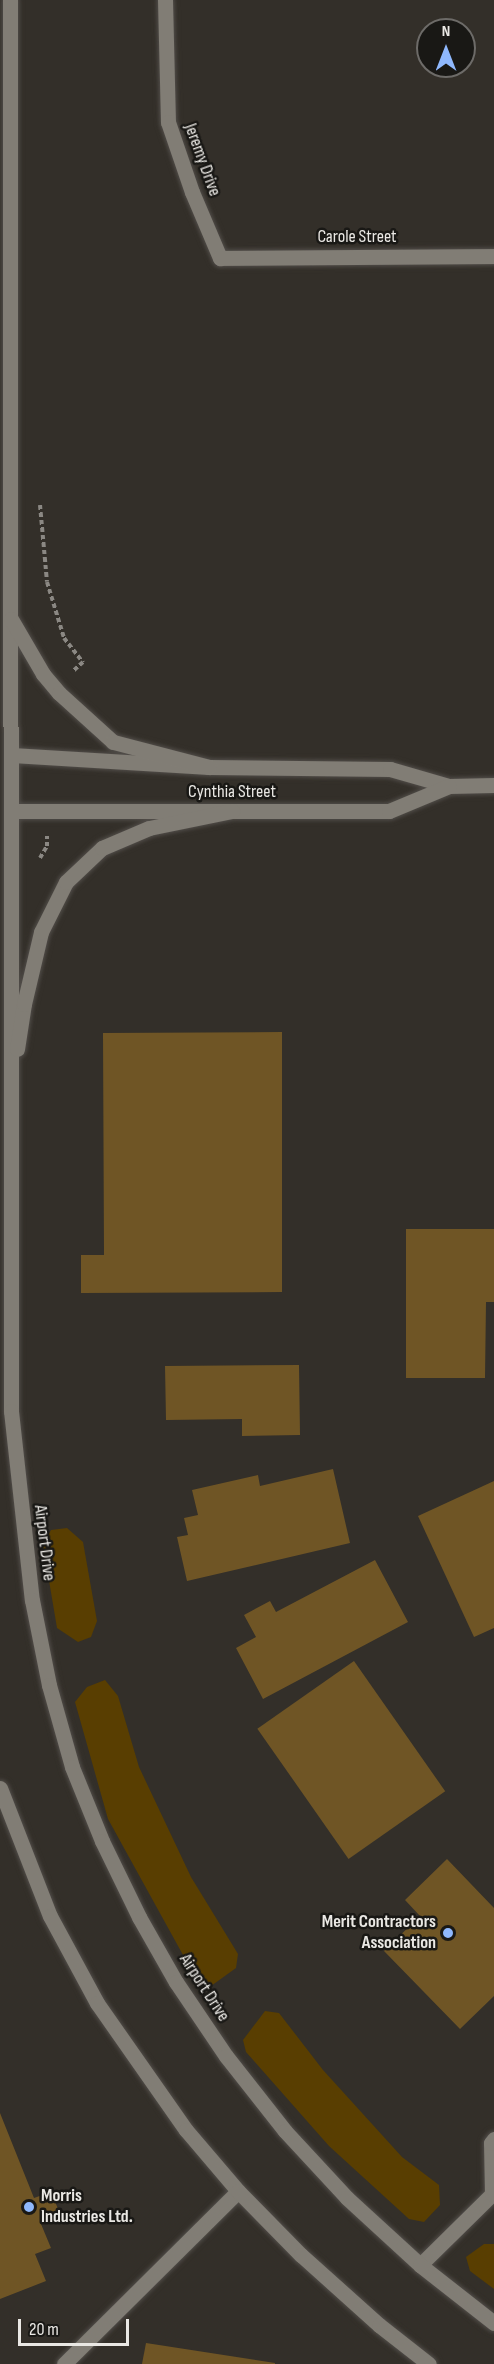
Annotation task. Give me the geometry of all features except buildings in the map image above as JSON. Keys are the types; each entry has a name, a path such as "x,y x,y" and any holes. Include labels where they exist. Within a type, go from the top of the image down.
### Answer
{"main road":[{"name":"Airport Drive","path":"10,0 11,617 5,811 10,1400 19,1506 32,1600 46,1675 72,1767 102,1842 139,1917 176,1982 226,2056 293,2140 348,2198 420,2265 494,2323"},
{"name":"Jeremy Drive","path":"165,0 168,122 192,192 220,258"},
{"name":"Carole Street","path":"220,258 494,256"},
{"path":"11,617 43,674 59,693 113,742 209,767"},
{"name":"Cynthia Street","path":"6,755 209,767 390,769 449,786 494,785"},
{"name":"Cynthia Street","path":"5,811 389,811 449,786"},
{"path":"9,1099 24,1004 41,932 66,882 102,848 148,828 232,811"},
{"path":"0,1791 50,1916 98,2003 186,2130 238,2191 301,2255 424,2362"},
{"path":"420,2265 493,2195 491,2143 494,2139"},
{"path":"64,2364 238,2191"}],"path":[{"path":"39,500 47,582 64,638 83,662 72,672 59,693"},
{"path":"40,858 47,846 48,811"}],"shaded area":[{"path":"67,1528 83,1542 97,1621 91,1637 78,1642 57,1628 43,1545 51,1530"},
{"path":"105,1680 118,1696 139,1767 191,1877 238,1954 236,1968 211,1986 199,1984 108,1819 75,1702 87,1687"},
{"path":"265,2011 279,2013 323,2070 402,2157 439,2185 440,2205 424,2222 409,2219 329,2146 246,2052 243,2040"},
{"path":"484,2244 494,2244 494,2289 470,2271 466,2257"}],"place":[{"name":"Merit Contractors Association","path":"448,1933"},
{"name":"Morris Industries Ltd.","path":"29,2207"}]}
